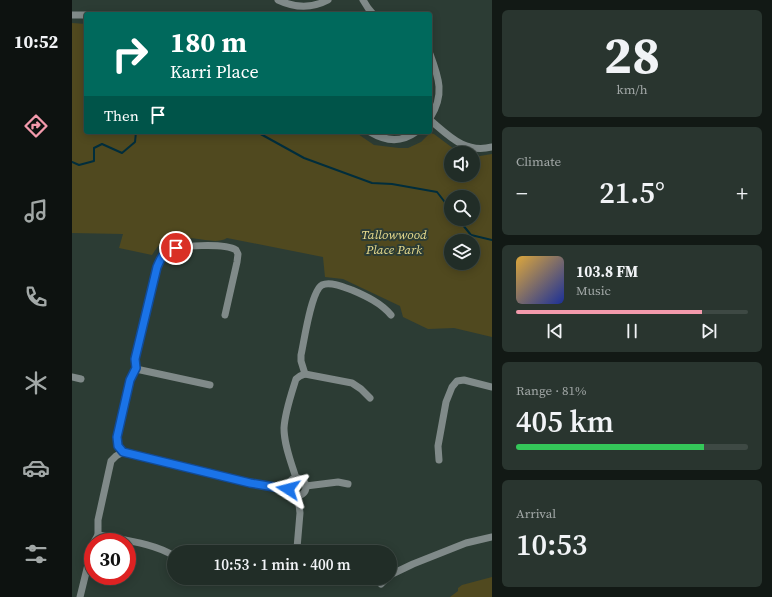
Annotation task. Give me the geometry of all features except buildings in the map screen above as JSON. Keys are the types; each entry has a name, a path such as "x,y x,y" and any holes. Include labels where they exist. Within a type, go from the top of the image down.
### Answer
{"street":[{"path":"278,0 296,7 318,5 328,0"},
{"path":"363,0 371,12"},
{"path":"72,15 84,15"},
{"path":"432,60 440,85 440,90 437,104 432,115"},
{"path":"432,121 457,142 465,146 474,148 492,147"},
{"path":"374,134 384,139 396,140 408,137 413,134"},
{"path":"225,315 237,262 238,254 236,250 226,247 203,246 176,248 161,256 135,359 136,368 130,380 117,437 118,446 123,452 250,483 280,488 288,487"},
{"path":"305,374 302,367 301,355 312,303 318,288 324,284 329,284 347,288 383,306 391,315"},
{"path":"136,368 210,385"},
{"path":"296,478 285,438 285,421 296,379 305,374 352,384 361,389 370,398"},
{"path":"72,377 81,379"},
{"path":"439,460 438,446 446,402 452,387 457,381 464,380 492,387"},
{"path":"98,533 98,520 111,461 123,452"},
{"path":"296,478 303,480 306,486 304,492 298,496 294,496 290,493 288,487 290,481 296,478"},
{"path":"306,486 338,482 348,484"},
{"path":"297,545 300,513 298,496"},
{"path":"397,572 466,544 492,537"},
{"path":"136,543 167,551"},
{"path":"80,597 84,580"}],"green space":[{"name":"Tallowwood Place Park","path":"72,23 84,24 84,134 358,134 374,145 408,148 421,142 429,134 432,134 450,146 444,146 444,182 480,182 480,156 492,154 492,337 454,328 428,329 403,317 400,306 343,279 325,277 323,257 227,238 216,241 189,238 167,240 157,247 152,255 119,248 123,234 72,233"},
{"path":"492,577 492,597 450,597 458,591 458,588 462,585"}],"waterway":[{"path":"72,162 79,165 94,161 94,148 102,144 122,153 135,142 136,134"},
{"path":"261,134 304,158 372,183 392,184 437,192 444,201"},
{"path":"464,226 471,235 492,240"}],"route":[{"path":"176,248 161,256 157,267 135,359 136,368 130,380 117,437 118,446 123,452 250,483 280,488 288,487 288,489"}]}
